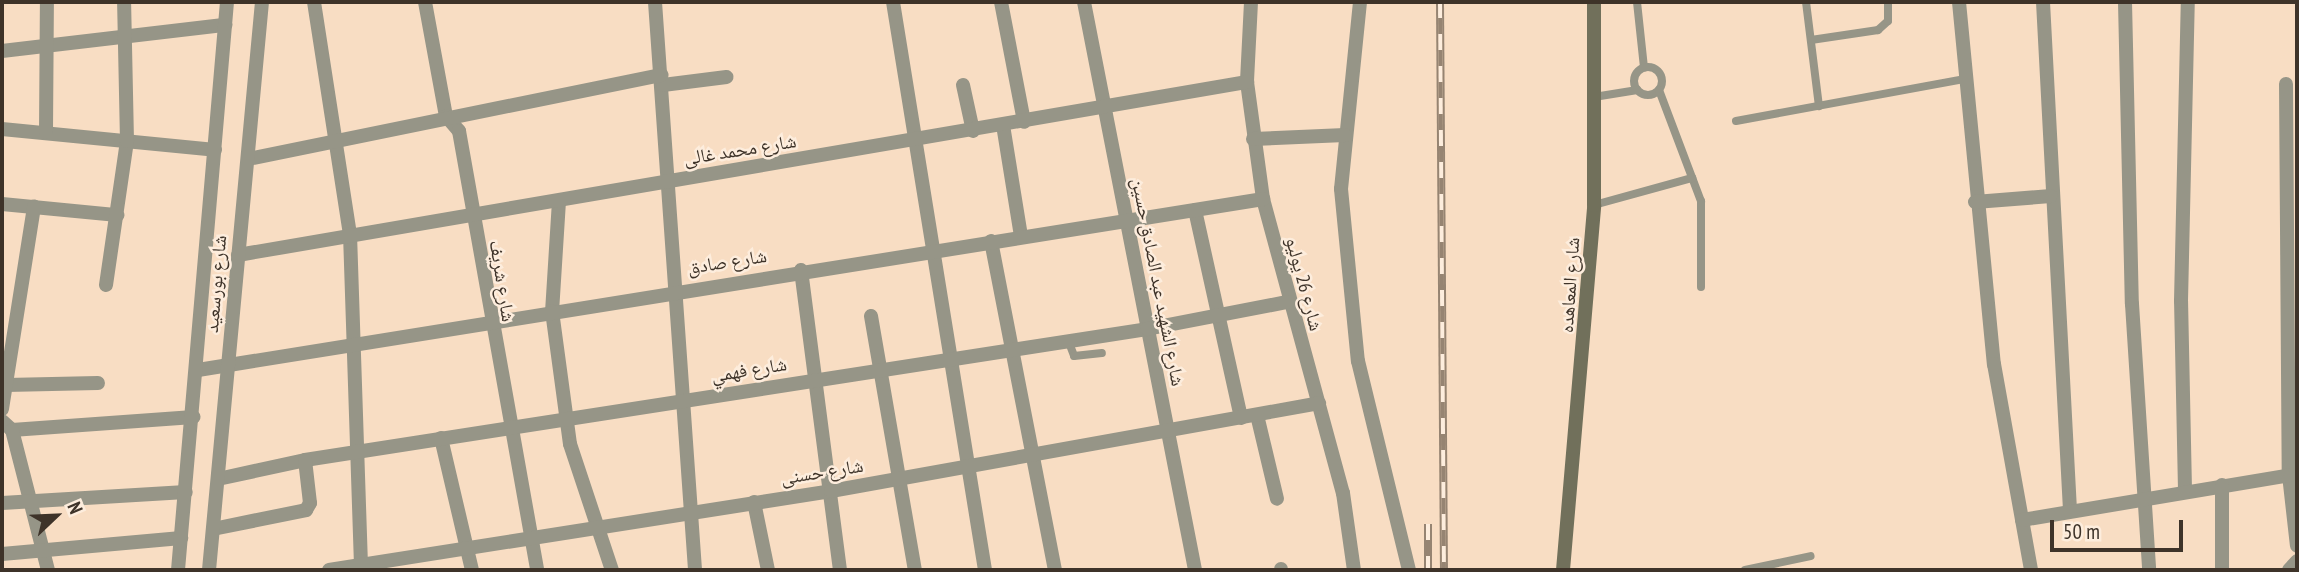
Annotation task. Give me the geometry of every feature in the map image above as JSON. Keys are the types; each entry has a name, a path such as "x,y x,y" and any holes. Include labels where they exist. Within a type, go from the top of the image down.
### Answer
{"main road":[{"name":"شارع المعاهده","path":"1563,570 1594,205 1594,2"}],"street":[{"path":"46,132 47,2"},
{"path":"106,285 127,141 128,34 124,2"},
{"name":"شارع بورسعيد","path":"178,570 198,370 226,2"},
{"name":"شارع بورسعيد","path":"209,570 262,2"},
{"path":"314,2 350,234 356,341 361,564"},
{"name":"شارع شريف","path":"425,2 446,116 458,131 508,428 537,570"},
{"path":"655,2 669,181 672,290 684,400 695,570"},
{"path":"893,2 985,570"},
{"path":"1001,2 1024,122"},
{"name":"شارع الشهيد عبد الصادق حسين","path":"1084,2 1195,570"},
{"name":"شارع 26 يوليو","path":"1251,2 1247,82 1263,199 1287,302 1319,403 1343,493 1354,570"},
{"name":"شارع 26 يوليو","path":"1360,2 1341,189 1357,361 1409,570"},
{"path":"1959,2 1975,202 1994,364 2031,570"},
{"path":"2043,2 2051,196 2070,511"},
{"path":"2125,2 2141,496 2149,570"},
{"path":"2185,490 2181,301 2188,2"},
{"path":"2,51 128,34 225,25"},
{"path":"247,159 334,138 446,116 663,80 726,77"},
{"name":"شارع محمد غالى","path":"239,255 1247,82"},
{"path":"2286,84 2292,126 2293,475 2297,546"},
{"path":"963,85 973,131"},
{"path":"1003,125 1021,236"},
{"path":"2,129 215,150"},
{"path":"1253,139 1345,135"},
{"path":"1975,202 2051,196"},
{"name":"شارع صادق","path":"198,370 356,341 489,322 672,290 1263,199"},
{"path":"559,201 552,311 567,419 612,570"},
{"path":"2,204 117,215"},
{"path":"34,207 6,385 4,419 32,502 48,570"},
{"path":"1195,209 1241,418"},
{"path":"991,241 1055,570"},
{"path":"801,270 840,570"},
{"name":"شارع فهمي","path":"218,479 359,451 816,378 1147,329 1287,302"},
{"path":"871,316 915,570"},
{"path":"6,385 98,383"},
{"name":"شارع حسنى","path":"329,570 831,491 1319,403"},
{"path":"1257,415 1277,499"},
{"path":"4,419 194,417"},
{"path":"442,438 472,570"},
{"path":"213,529 306,510 310,503 305,460"},
{"path":"2022,520 2141,496 2293,475"},
{"path":"2222,485 2222,570"},
{"path":"2,503 186,492"},
{"path":"754,502 768,570"},
{"path":"2,554 181,538"},
{"path":"2289,570 2297,561"}],"lane":[{"path":"1637,2 1644,68 1634,79 1637,90"},
{"path":"1806,2 1819,106"},
{"path":"1811,40 1878,30 1888,21 1888,2"},
{"path":"1644,68 1660,73 1659,90 1678,127 1703,212 1701,287"},
{"path":"1736,121 1965,79"},
{"path":"1594,97 1637,90 1648,95 1659,90"},
{"path":"1594,205 1692,178"},
{"path":"1068,340 1074,356 1102,353"},
{"path":"1745,570 1811,556"}],"railway":[{"path":"1440,2 1444,570"},
{"path":"1428,524 1428,570"}]}
